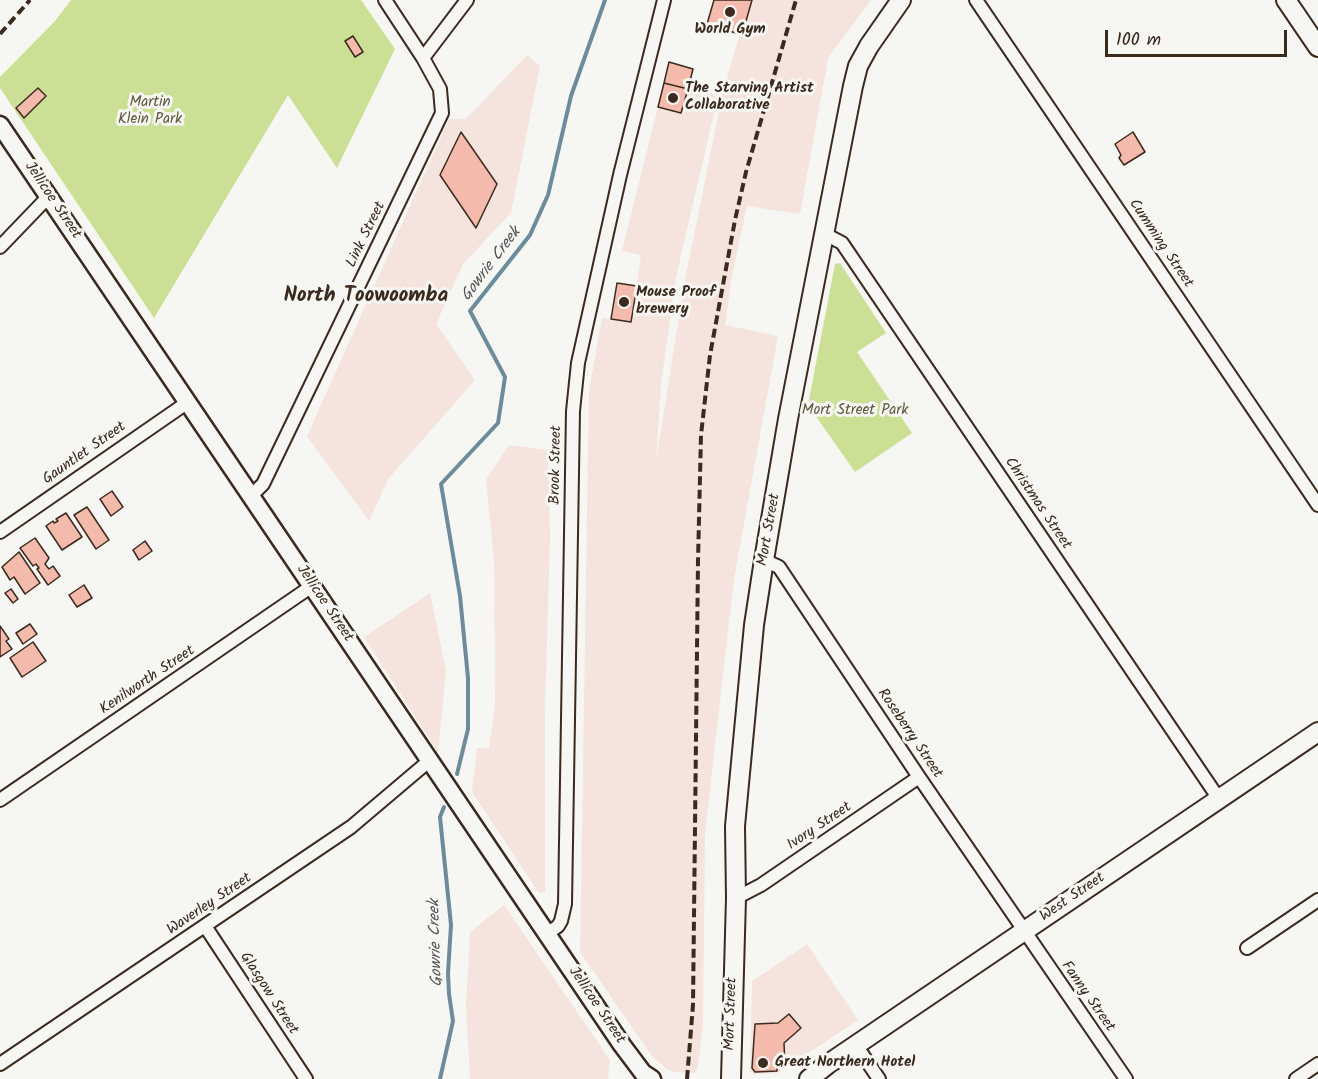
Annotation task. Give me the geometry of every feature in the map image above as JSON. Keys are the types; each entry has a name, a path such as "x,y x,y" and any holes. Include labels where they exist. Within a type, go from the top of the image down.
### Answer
{"main road":[{"name":"Mort Street","path":"730,1079 736,898 735,826 754,625 764,560 788,419 853,86 858,66 869,46 901,0"},
{"path":"1286,0 1318,47"},
{"name":"Jellicoe Street","path":"0,124 645,1077"},
{"name":"West Street","path":"806,1079 1318,732"}],"street":[{"path":"385,0 423,58 467,0"},
{"name":"Brook Street","path":"547,934 558,927 564,914 565,904 573,422 578,363 620,174 664,0"},
{"name":"Cumming Street","path":"976,0 1318,505"},
{"name":"Link Street","path":"251,496 263,484 442,113 440,88 423,58"},
{"path":"0,247 49,196"},
{"name":"Christmas Street","path":"825,234 842,243 1218,799"},
{"name":"Gauntlet Street","path":"0,532 188,402"},
{"name":"Roseberry Street","path":"764,560 780,567 1024,931"},
{"name":"Kenilworth Street","path":"0,800 312,586"},
{"name":"Waverley Street","path":"0,1064 351,827 434,767"},
{"name":"Ivory Street","path":"736,898 761,885 919,777"},
{"path":"1246,948 1318,900"},
{"name":"Glasgow Street","path":"205,926 306,1079"},
{"name":"Fanny Street","path":"1024,931 1126,1079"},
{"path":"856,1045 879,1079"},
{"path":"1296,1079 1318,1064"}],"shaded area":[{"path":"750,0 871,0 828,58 800,214 747,206 732,276 725,325 778,336 734,579 705,834 703,1024 698,1068 694,1073 674,1072 652,1056 580,952 589,391 602,318 631,321 641,255 622,251 658,107 681,112 688,89 718,96 676,277 661,384 656,462 684,285 723,91"},
{"path":"527,55 540,66 511,213 463,264 436,324 475,380 388,479 369,521 307,436 449,119 466,119"},
{"path":"509,445 548,450 550,536 545,715 545,892 539,893 472,792 477,748 489,748 495,705 494,561 486,480"},
{"path":"430,593 446,671 438,752 364,637"},
{"path":"504,905 610,1060 608,1079 470,1079 466,1005 470,932"},
{"path":"807,944 858,1020 778,1073 752,1074 750,1071 752,981"}],"green space":[{"name":"Martin Klein Park","path":"71,0 361,0 395,49 337,168 288,95 154,318 0,88 0,77 55,21"},
{"name":"Mort Street Park","path":"840,263 886,333 857,352 912,433 855,472 808,405 835,264"}],"building":[{"name":"World Gym","path":"714,0 752,0 742,35 707,24"},
{"path":"353,36 363,52 355,57 345,41"},
{"path":"669,62 693,69 688,89 664,83"},
{"name":"The Starving Artist Collaborative","path":"664,83 688,89 681,113 658,107"},
{"path":"38,88 46,96 24,118 16,108"},
{"path":"461,132 497,184 476,228 440,175"},
{"path":"1133,132 1145,152 1124,165 1119,158 1121,155 1115,144"},
{"name":"Mouse Proof brewery","path":"617,283 637,286 631,322 611,319"},
{"path":"112,491 123,507 111,516 100,499"},
{"path":"87,507 109,540 96,549 74,515"},
{"path":"66,513 82,537 62,550 46,526 53,521 54,523 58,521 56,519"},
{"path":"35,538 49,558 45,564 49,569 53,566 60,576 48,585 36,564 33,566 20,548"},
{"path":"145,541 152,551 139,560 133,550"},
{"path":"19,552 40,583 25,594 14,577 10,580 2,567"},
{"path":"84,585 92,598 77,607 69,595"},
{"path":"11,589 18,599 13,603 5,593"},
{"path":"30,624 37,634 23,644 16,633"},
{"path":"0,626 9,639 6,641 12,649 0,657"},
{"path":"33,642 46,661 22,677 10,658"},
{"path":"789,1014 801,1028 784,1043 785,1066 777,1067 777,1071 755,1072 752,1068 755,1024 778,1023"}],"waterway":[{"name":"Gowrie Creek","path":"457,774 468,729 468,678 460,596 441,484 498,423 505,377 470,311 530,235 548,195 571,96 605,0"},
{"name":"Gowrie Creek","path":"440,1079 453,1021 448,973 451,925 440,817 444,807"}],"railway":[{"path":"0,34 30,0"},
{"path":"687,1079 693,1005 701,435 710,355 735,220 746,172 796,0"}],"place":[{"name":"World Gym","path":"730,12"},
{"name":"The Starving Artist Collaborative","path":"673,98"},
{"name":"Mouse Proof brewery","path":"624,302"},
{"name":"Great Northern Hotel","path":"763,1063"}],"district":[{"name":"North Toowoomba","path":"366,297"}]}
